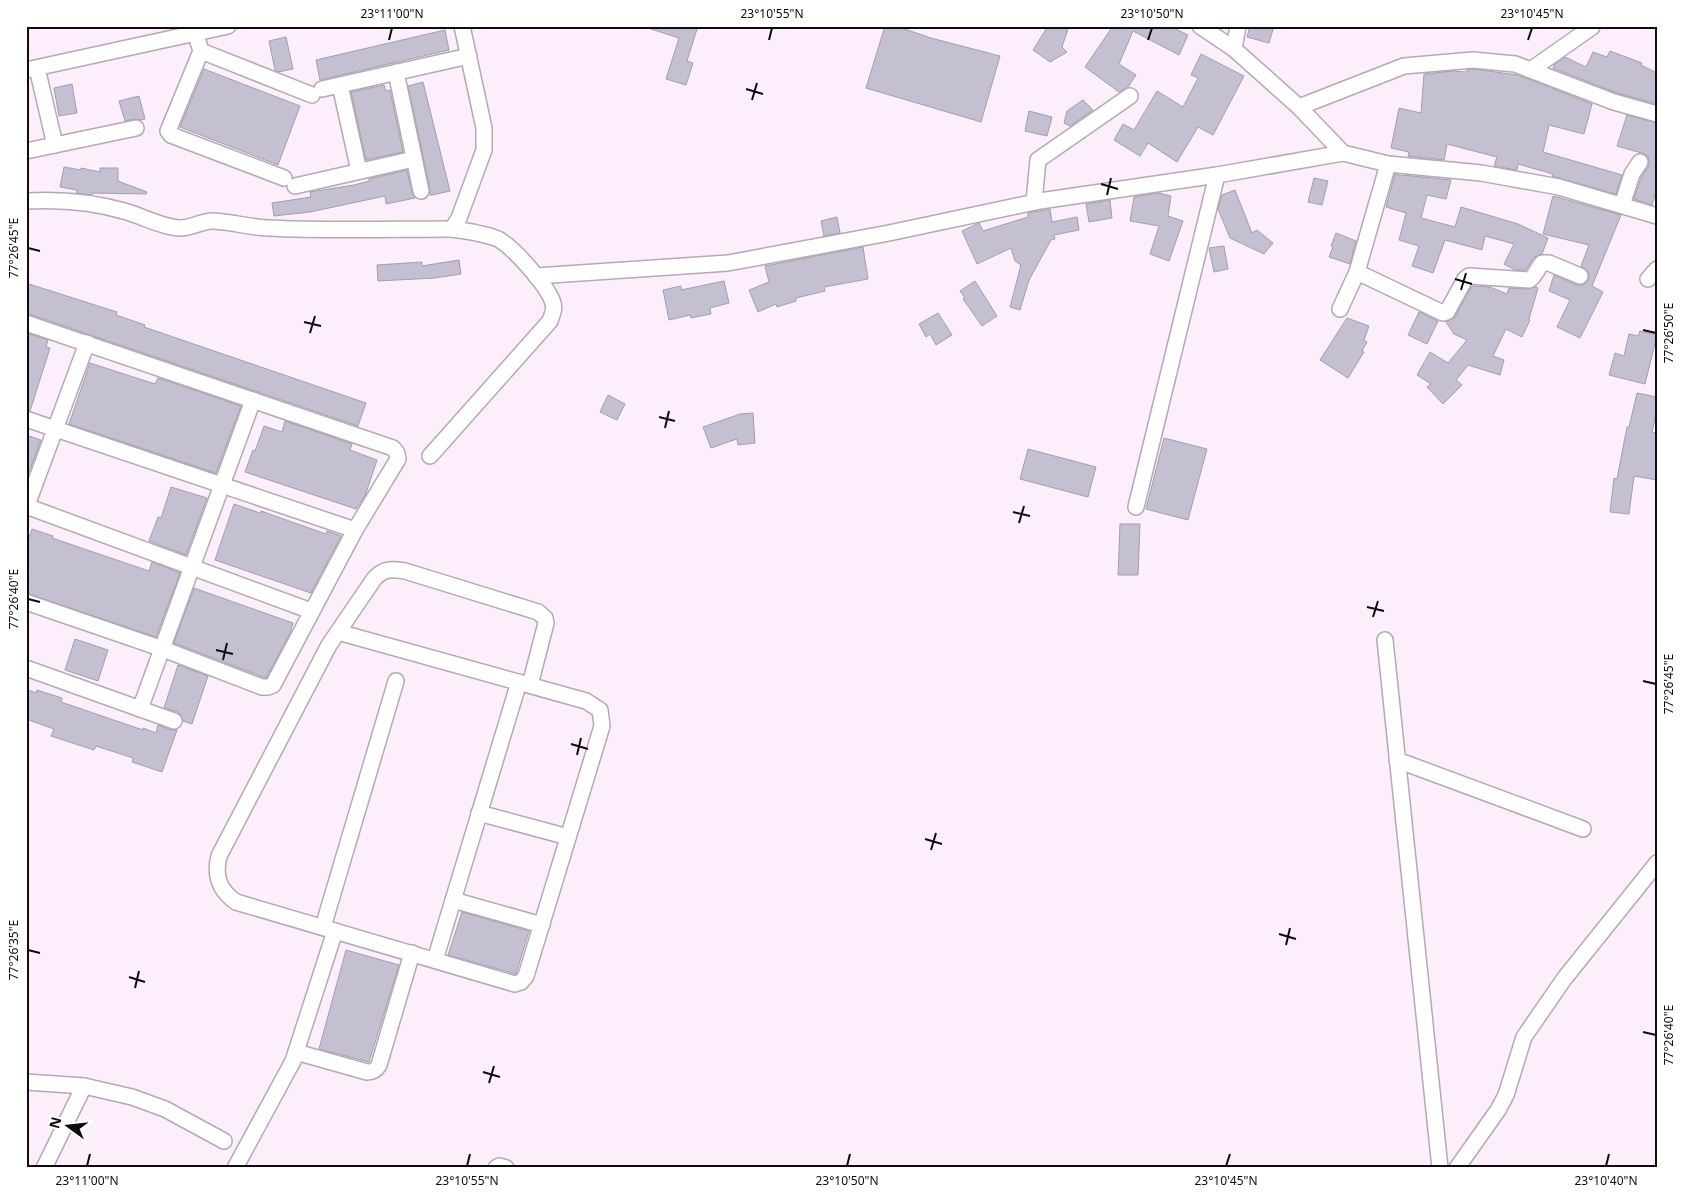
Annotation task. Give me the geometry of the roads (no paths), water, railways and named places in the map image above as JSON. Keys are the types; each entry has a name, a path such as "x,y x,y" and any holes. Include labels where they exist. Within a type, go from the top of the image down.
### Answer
{"street":[{"path":"54,145 31,69 194,30 228,26"},
{"path":"452,229 459,218 485,139 462,26"},
{"path":"1200,26 1234,49 1299,106 1342,153"},
{"path":"1234,49 1238,26"},
{"path":"1532,69 1592,27"},
{"path":"194,30 201,51 169,126 168,131 171,135 289,182 359,171 414,159"},
{"path":"201,51 317,92 340,85 469,56"},
{"path":"1299,106 1404,66 1473,60 1515,64 1614,102 1657,114"},
{"path":"396,72 421,192"},
{"path":"340,85 359,171"},
{"path":"1034,202 1038,160 1130,96"},
{"path":"26,151 136,128"},
{"path":"532,271 728,263 889,233 1034,202 1217,176 1342,153 1388,164 1481,173 1559,187 1657,216"},
{"path":"1622,205 1632,174 1640,162"},
{"path":"1340,309 1357,272 1388,164"},
{"path":"1136,507 1217,176"},
{"path":"26,200 92,204 125,211 177,228 189,228 211,220 264,228 320,230 452,229 476,232 506,244 532,271 553,301 553,314 550,321 430,456"},
{"path":"1357,272 1443,313 1446,312 1465,279 1469,276 1528,280 1533,278 1542,263 1549,263 1580,276"},
{"path":"26,323 393,448 397,453 398,459 355,530 273,684 268,687 262,687 26,602"},
{"path":"87,344 26,507 311,611"},
{"path":"140,709 253,400"},
{"path":"26,419 355,530"},
{"path":"338,632 524,684 586,701 600,710 602,726 526,976 521,982 515,984 236,902 227,896 220,887 216,868 218,856 338,632 374,578 388,569 405,571 538,612 546,623 524,684 479,813 435,960"},
{"path":"1384,640 1440,1168"},
{"path":"26,668 174,721"},
{"path":"235,1168 294,1061 396,681"},
{"path":"1397,760 1583,829"},
{"path":"479,813 568,836"},
{"path":"1457,1168 1498,1110 1506,1095 1524,1037 1564,979 1657,863"},
{"path":"453,900 542,925"},
{"path":"296,1052 367,1072 372,1072 376,1069 379,1066 412,953"},
{"path":"26,1082 84,1086 153,1104 224,1141"},
{"path":"44,1168 84,1086"},
{"path":"496,1168 499,1166 506,1168"}]}
